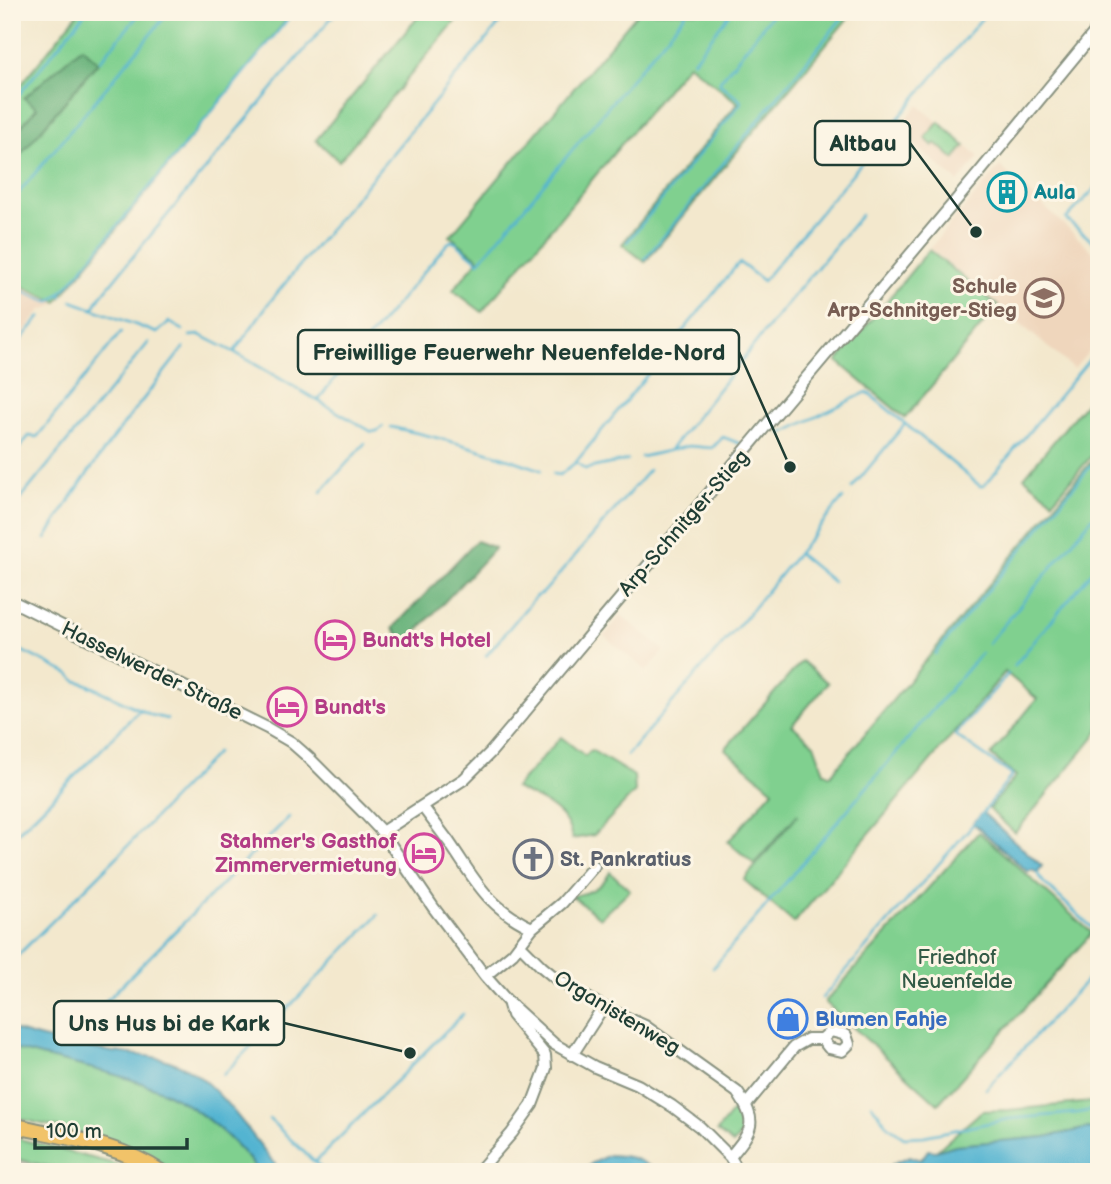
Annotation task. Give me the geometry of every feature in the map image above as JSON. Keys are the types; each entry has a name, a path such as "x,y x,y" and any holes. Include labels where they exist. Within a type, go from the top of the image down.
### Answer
{"main road":[{"path":"12,1125 114,1149 161,1172"}],"street":[{"name":"Arp-Schnitger-Stieg","path":"382,832 464,779 490,753 957,200 1099,27"},
{"name":"Hasselwerder Straße","path":"12,601 267,727 290,742 382,832 433,908 508,1002 554,1044 596,1067 638,1085 672,1106 700,1127 730,1157 739,1172"},
{"path":"422,806 481,890 495,905 518,922 532,928"},
{"path":"485,976 504,962 532,928 562,903 594,866"},
{"name":"Organistenweg","path":"520,945 559,981 603,1007 645,1026 737,1092 747,1105"},
{"path":"478,1172 532,1105 546,1068 545,1055 512,1015 508,1002"},
{"path":"572,1055 603,1007"},
{"path":"730,1157 748,1135 751,1125 747,1105 794,1047 808,1039 822,1039"}],"shaded area":[{"path":"918,105 979,157 958,182 897,129"},
{"name":"Schule Arp-Schnitger-Stieg","path":"1000,166 1099,257 1099,339 1074,369 930,248"},
{"path":"12,282 57,302 42,309 12,347"},
{"path":"621,615 664,650 647,671 604,636"},
{"path":"12,1147 108,1172 12,1172"}],"green space":[{"path":"79,12 293,12 57,302 12,282 12,165 98,62 25,97 37,108 12,137 12,96"},
{"path":"422,12 463,12 339,161 316,140"},
{"path":"638,12 853,12 645,262 622,244 738,103 688,64 482,312 453,290 479,259 450,236"},
{"path":"82,47 98,62 12,165 12,137 37,108 24,98"},
{"path":"939,122 965,146 954,159 936,143 933,146 925,138"},
{"path":"929,250 998,306 905,418 837,361"},
{"path":"1088,400 1099,410 1099,447 1053,501 1024,477"},
{"path":"1099,452 1099,731 1015,833 989,809 1016,776 991,755 1037,699 1005,672 794,923 744,880 798,814 754,864 728,842 773,790 725,749 802,661 828,683 792,725 814,744 824,772 830,776"},
{"path":"476,541 495,548 406,643 393,628"},
{"path":"561,737 585,756 591,750 634,776 635,792 594,835 572,839 565,820 558,812 515,788"},
{"name":"Friedhof Neuenfelde","path":"979,832 1092,933 938,1104 825,1002"},
{"path":"610,872 630,890 600,918 572,896 594,889"},
{"path":"12,1048 109,1073 164,1092 191,1107 216,1126 259,1172 176,1172 141,1151 102,1138 12,1117"},
{"path":"1099,1097 1099,1134 1088,1128 1045,1137 956,1145 936,1151 982,1111 1091,1102"},
{"path":"733,1111 743,1132 733,1144 717,1131"},
{"path":"12,1137 126,1167 134,1172 72,1172 12,1158"}],"water":[{"path":"983,813 1042,866 1037,873 1032,870 1028,872 973,823"},
{"path":"12,1029 60,1042 150,1056 181,1065 215,1091 239,1117 281,1172 259,1172 216,1126 191,1107 164,1092 109,1073 12,1048"},
{"path":"1089,1128 1099,1134 1099,1172 892,1172 892,1164 910,1156 921,1160 928,1150 1045,1137"},
{"path":"609,1155 635,1159 657,1172 584,1172 592,1163"}],"waterway":[{"path":"12,103 86,12"},
{"path":"100,61 141,12"},
{"path":"12,201 169,12"},
{"path":"59,294 294,12"},
{"path":"93,309 126,265 336,12"},
{"path":"234,352 268,304 509,12"},
{"path":"318,401 447,244 451,241 456,243 479,262 687,12"},
{"path":"693,61 731,12"},
{"path":"627,242 741,103 720,81 774,12"},
{"path":"645,259 847,12"},
{"path":"553,474 560,475 576,462 737,265 740,263 763,281 987,12"},
{"path":"1099,184 1066,219 1099,244"},
{"path":"670,450 861,215"},
{"path":"12,287 46,301 51,301 59,294 62,296"},
{"path":"72,301 157,333 169,322 183,330"},
{"path":"12,350 41,316"},
{"path":"12,457 29,436 37,437 121,332"},
{"path":"190,336 200,335 234,352 372,432 383,426"},
{"path":"12,509 149,342"},
{"path":"46,539 94,464 184,347"},
{"path":"781,434 867,392 980,486 984,486 1099,348"},
{"path":"852,488 905,424"},
{"path":"391,427 467,446 541,470"},
{"path":"641,457 689,446 712,448 723,437 741,444"},
{"path":"321,492 365,443"},
{"path":"935,654 1099,456"},
{"path":"576,462 585,469 628,460"},
{"path":"486,656 649,470"},
{"path":"627,755 740,624 843,498"},
{"path":"988,644 1099,510"},
{"path":"799,554 833,582"},
{"path":"1014,666 1099,563"},
{"path":"12,646 69,674 76,681 151,715 167,719"},
{"path":"713,968 981,653"},
{"path":"822,998 983,813 1012,775 955,735 1008,674"},
{"path":"12,838 140,709"},
{"path":"12,961 118,856 217,752"},
{"path":"80,1027 289,817"},
{"path":"1037,873 1044,883 1099,934"},
{"path":"223,1075 378,915"},
{"path":"986,1089 1099,967"},
{"path":"315,1162 463,1014"},
{"path":"871,1104 888,1126 904,1137 924,1136 1009,1119 1077,1113 1099,1107"},
{"path":"269,1119 325,1172"}],"place":[{"name":"Aula","path":"1007,192"},
{"name":"Altbau","path":"976,232"},
{"name":"Schule Arp-Schnitger-Stieg","path":"1044,298"},
{"name":"Freiwillige Feuerwehr Neuenfelde-Nord","path":"790,467"},
{"name":"Bundt's Hotel","path":"335,640"},
{"name":"Bundt's","path":"287,707"},
{"name":"Stahmer's Gasthof Zimmervermietung","path":"424,853"},
{"name":"St. Pankratius","path":"533,859"},
{"name":"Blumen Fahje","path":"788,1019"},
{"name":"Uns Hus bi de Kark","path":"410,1053"}]}
